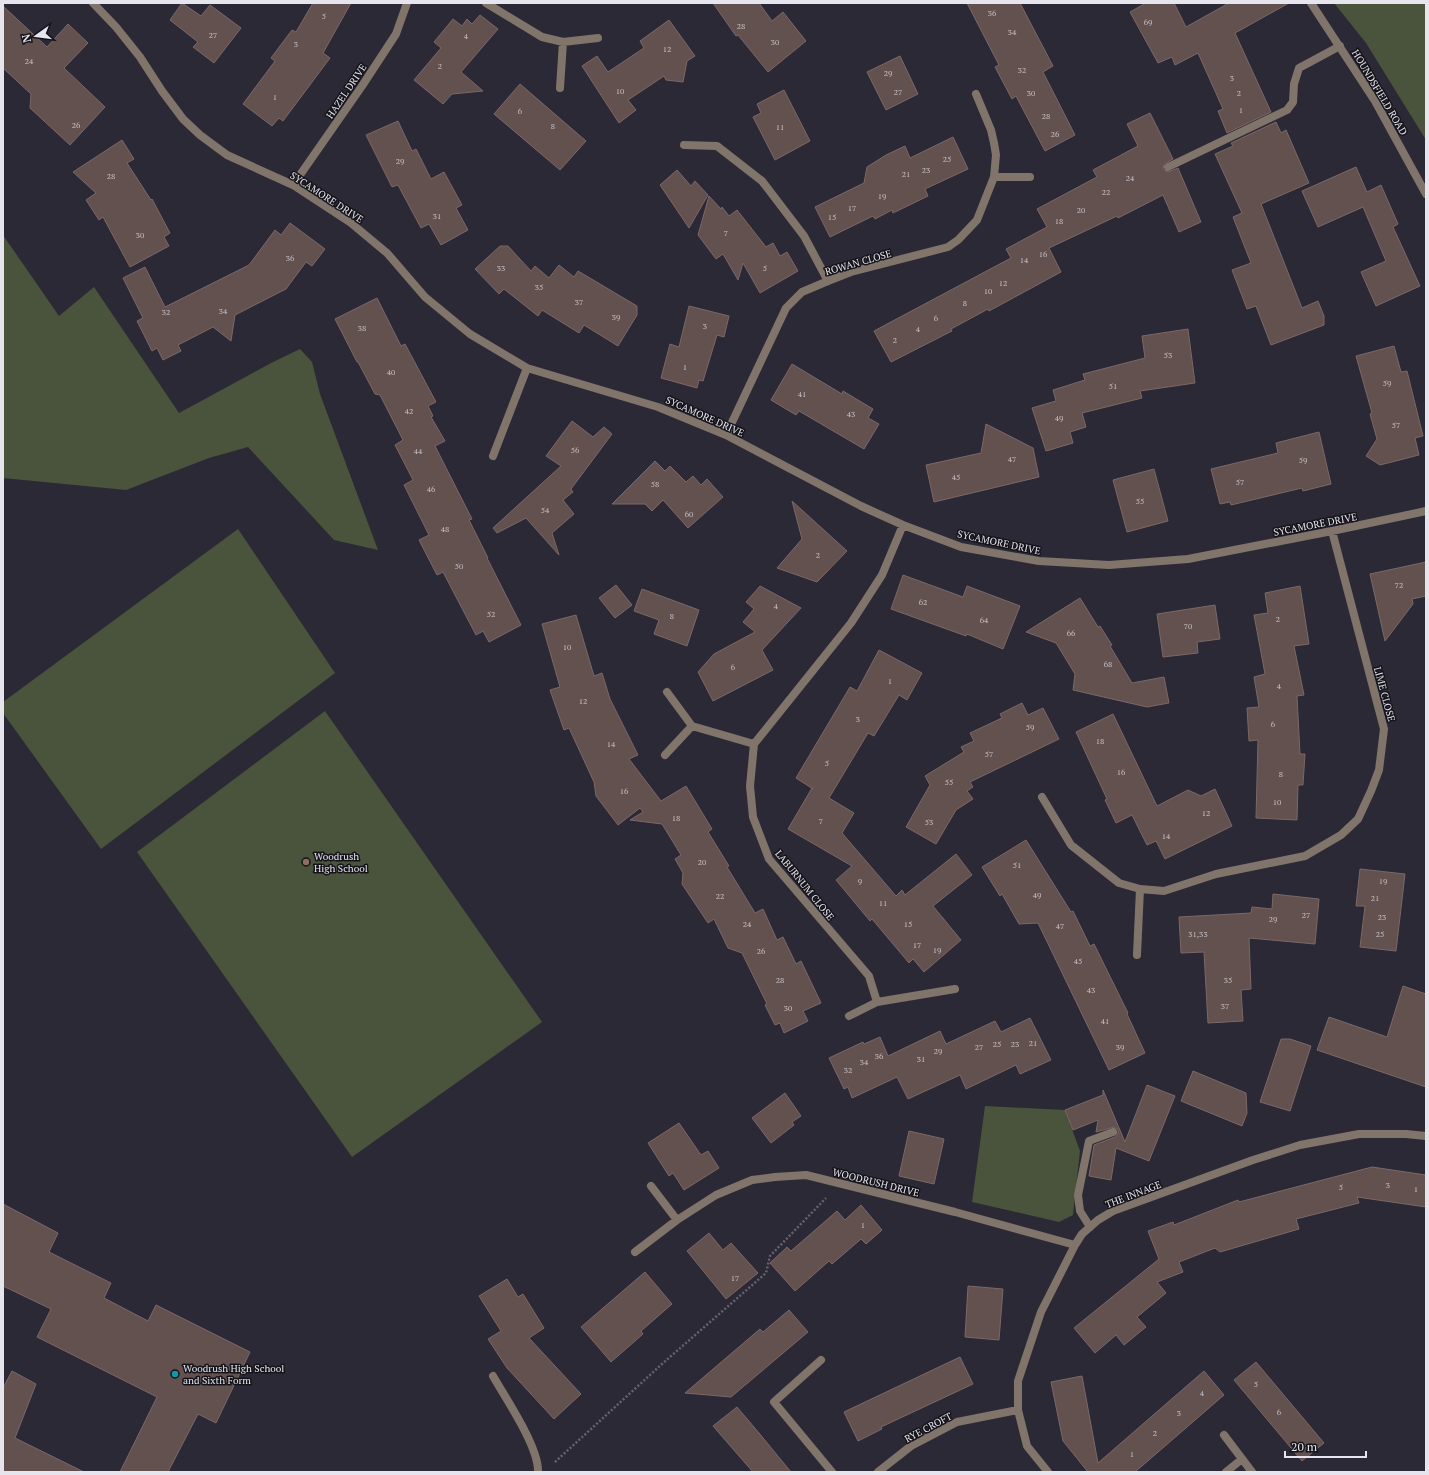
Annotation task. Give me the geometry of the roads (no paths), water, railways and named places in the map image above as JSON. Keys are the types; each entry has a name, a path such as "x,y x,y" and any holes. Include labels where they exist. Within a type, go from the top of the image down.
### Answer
{"street":[{"name":"SYCAMORE DRIVE","path":"93,3 116,27 140,57 183,119 200,135 227,154 293,185 351,223 387,253 425,297 470,334 527,368 658,407 726,435 861,506 903,525 961,547 1039,562 1109,565 1188,558 1332,531 1426,511"},
{"name":"HAZEL DRIVE","path":"293,185 362,86 396,34 406,3"},
{"path":"486,3 542,37 563,42 598,38"},
{"name":"HOUNDSFIELD ROAD","path":"1311,3 1376,101 1426,194"},
{"path":"560,88 563,42"},
{"path":"1168,167 1287,110 1293,102 1294,84 1299,68 1340,46"},
{"name":"ROWAN CLOSE","path":"726,435 786,308 802,292 852,272 948,248 977,220 994,178 996,155 991,130 976,94"},
{"path":"684,145 717,146 762,181 804,236 828,281"},
{"path":"994,178 1030,178"},
{"path":"493,456 527,368"},
{"path":"667,692 692,726 754,744 851,623 882,575 903,525"},
{"name":"LIME CLOSE","path":"1042,796 1071,845 1119,883 1140,889 1164,891 1216,874 1305,856 1341,834 1358,819 1379,770 1384,729 1332,531"},
{"path":"665,754 692,726"},
{"name":"LABURNUM CLOSE","path":"754,744 750,786 753,817 769,859 868,976 877,1002"},
{"path":"1137,955 1140,889"},
{"path":"849,1016 877,1002 955,989"},
{"path":"1090,1227 1080,1211 1078,1195 1089,1142 1113,1132"},
{"name":"THE INNAGE","path":"1048,1472 1027,1446 1018,1410 1018,1381 1041,1312 1082,1234 1098,1220 1113,1211 1253,1160 1300,1145 1359,1134 1406,1134 1426,1136"},
{"name":"WOODRUSH DRIVE","path":"635,1252 677,1220 716,1195 752,1180 806,1175 955,1212 1075,1245"},
{"path":"651,1186 677,1220"},
{"path":"821,1360 774,1402 832,1472"},
{"path":"493,1376 531,1442 538,1464 538,1472"},
{"name":"RYE CROFT","path":"878,1472 911,1446 957,1422 1018,1410"},
{"path":"1224,1435 1252,1472"},
{"path":"1226,1472 1242,1459"}],"place":[{"name":"Woodrush High School","path":"306,862"},
{"name":"Woodrush High School and Sixth Form","path":"175,1374"}]}
